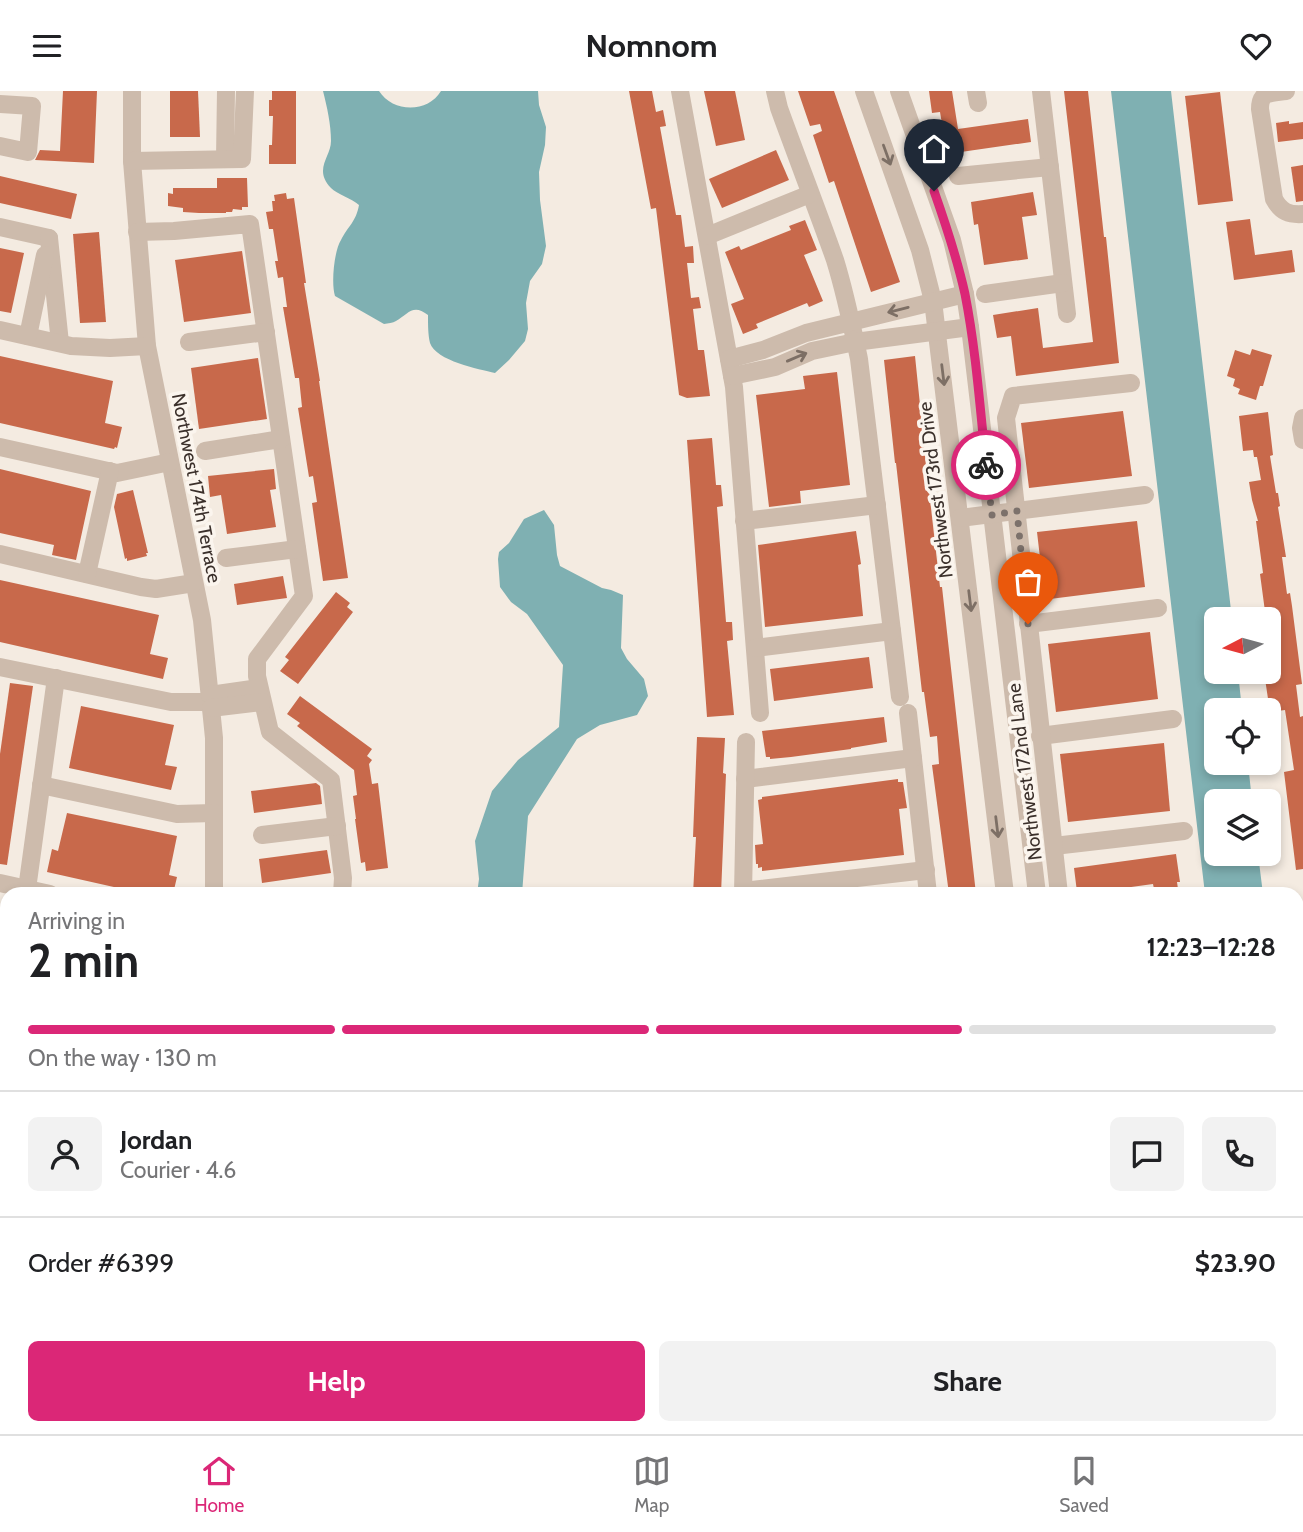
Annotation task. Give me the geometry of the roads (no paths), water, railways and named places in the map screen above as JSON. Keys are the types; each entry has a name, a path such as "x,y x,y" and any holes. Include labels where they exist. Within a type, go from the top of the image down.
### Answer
{"street":[{"name":"Northwest 174th Terrace","path":"132,91 132,161 147,346 202,620 211,702 214,738 214,887"},
{"path":"225,159 226,91"},
{"path":"132,161 243,159 245,91"},
{"path":"680,91 730,367 760,713"},
{"path":"775,91 835,261 855,342 892,631 913,758 927,887"},
{"name":"Northwest 173rd Drive","path":"864,91 920,250 933,301 1004,887"},
{"path":"898,91 951,240 965,294 1036,887"},
{"path":"1041,91 1067,314"},
{"path":"1286,91 1263,96 1260,109 1275,199 1284,212 1291,215 1303,214"},
{"path":"0,104 32,106 28,152 0,146"},
{"path":"958,176 1050,167"},
{"path":"707,236 810,194"},
{"path":"137,232 250,224 304,596 257,659 257,676 270,732 331,780 342,887"},
{"path":"0,227 49,238"},
{"path":"28,336 49,238"},
{"path":"49,238 60,343"},
{"path":"985,294 1063,283"},
{"path":"730,367 806,333 965,294"},
{"path":"730,367 775,367 812,351 855,342 970,327"},
{"path":"0,330 71,346 147,346"},
{"path":"189,342 266,332"},
{"name":"Northwest 172nd Lane","path":"1058,887 1006,418 1013,396 1131,383"},
{"path":"1303,418 1303,440"},
{"path":"205,451 281,439"},
{"path":"0,447 117,473 170,462"},
{"path":"87,574 110,471"},
{"path":"960,519 1145,495"},
{"path":"744,521 877,505"},
{"path":"226,558 297,549"},
{"path":"0,554 156,589 194,583"},
{"path":"1028,624 1158,608"},
{"path":"755,648 892,631"},
{"path":"0,667 171,702 211,702 260,695"},
{"path":"27,887 56,678"},
{"path":"1040,736 1173,719"},
{"path":"743,887 746,742"},
{"path":"746,779 913,758"},
{"path":"41,785 177,814 214,813"},
{"path":"262,835 337,826"},
{"path":"1054,846 1184,831"},
{"path":"854,886 926,870"},
{"path":"0,883 18,887"}],"water":[{"path":"323,91 379,91 393,103 410,107 428,103 441,91 538,91 546,127 539,172 546,246 542,264 530,281 526,303 528,329 525,341 495,373 440,355 430,343 428,315 423,312 414,310 395,322 384,324 335,296 335,259 341,240 356,216 359,205 331,188 323,175 331,141"},
{"path":"1111,91 1171,91 1231,607 1204,607 1204,684 1239,684 1241,698 1204,698 1204,775 1249,775 1251,789 1204,789 1204,866 1260,866 1262,887 1204,887"},
{"path":"544,510 554,525 560,566 602,588 623,595 621,648 644,679 648,696 637,715 600,725 577,739 528,816 523,887 478,887 475,841 492,791 518,760 559,727 563,665 527,614 511,602 500,587 499,552 509,543 524,519"}]}
